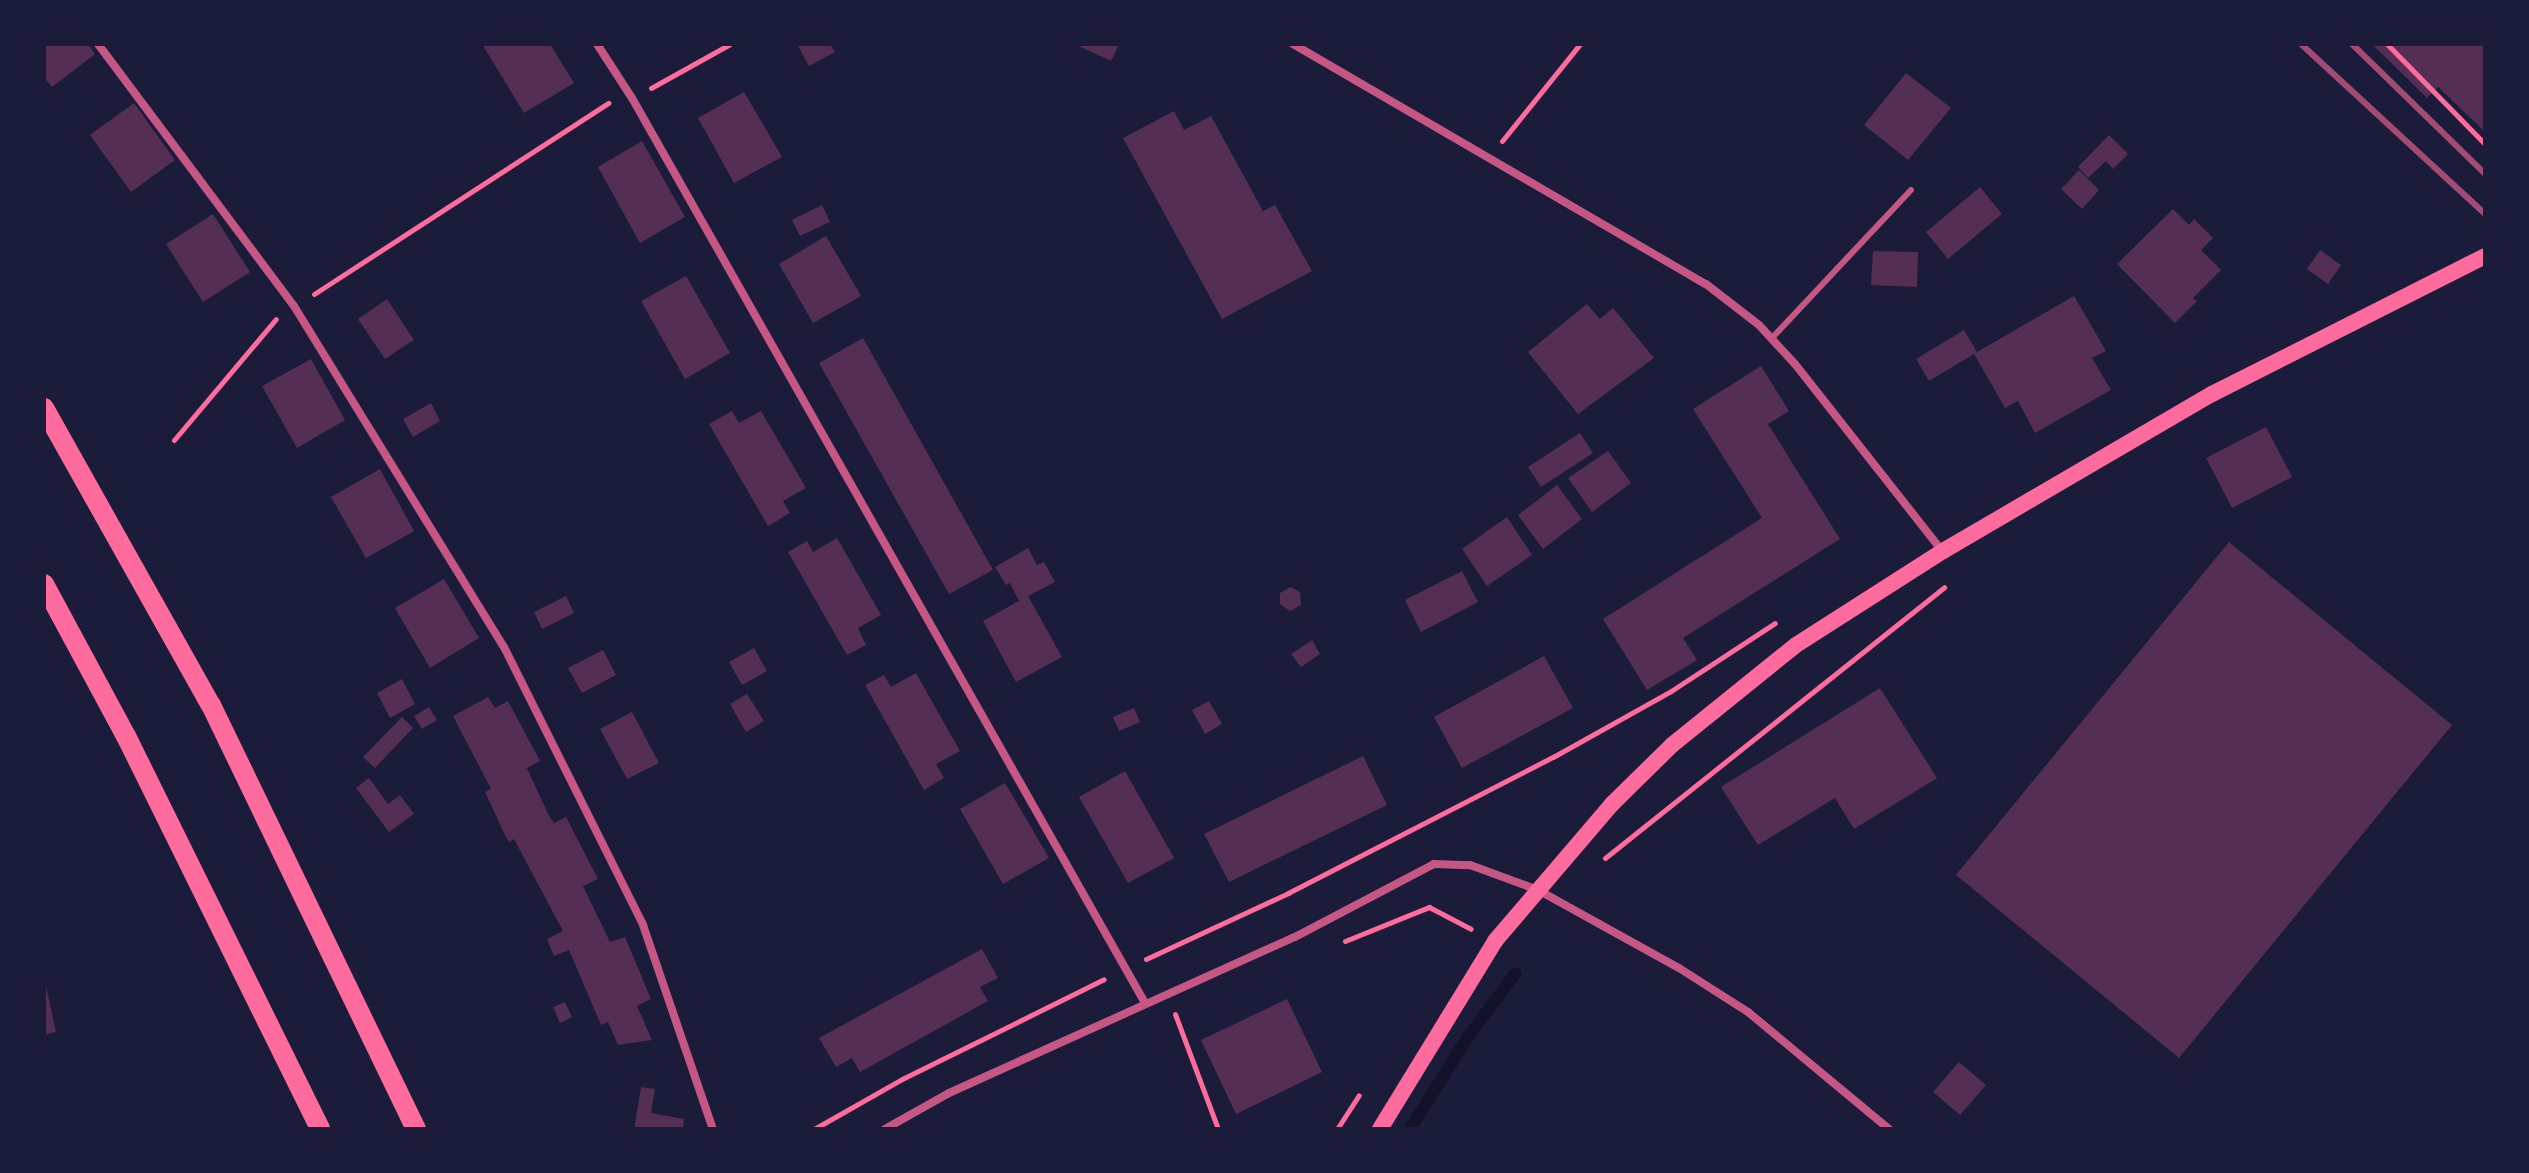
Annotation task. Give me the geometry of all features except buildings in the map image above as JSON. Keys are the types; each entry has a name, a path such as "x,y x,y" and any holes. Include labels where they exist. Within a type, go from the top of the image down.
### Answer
{"main road":[{"path":"1380,1129 1495,941 1538,890 1612,804 1672,745 1796,645 1943,551 2212,394 2485,256"},
{"path":"44,408 211,705 416,1129"},
{"path":"44,584 126,736 320,1129"}],"street":[{"path":"98,44 294,306 504,647 643,925 713,1129"},
{"path":"597,44 632,98 1145,1003"},
{"path":"1293,44 1706,284 1772,338 1943,551"},
{"path":"885,1129 949,1093 1295,937 1434,864 1470,865 1538,890 1679,968 1748,1012 1889,1129"}],"lane":[{"path":"1772,338 1911,190"}],"path":[{"path":"174,440 283,312 607,104 632,98 730,44"},
{"path":"1489,157 1580,44"},
{"path":"2387,44 2485,144"},
{"path":"814,1129 902,1079 1288,893 1553,757 1671,691 1776,622"},
{"path":"1167,993 1218,1129"},
{"path":"1337,1129 1359,1095"}],"waterway":[{"path":"1410,1129 1468,1037 1515,974"}],"railway":[{"path":"2301,44 2485,214"},
{"path":"2352,44 2485,174"}]}
